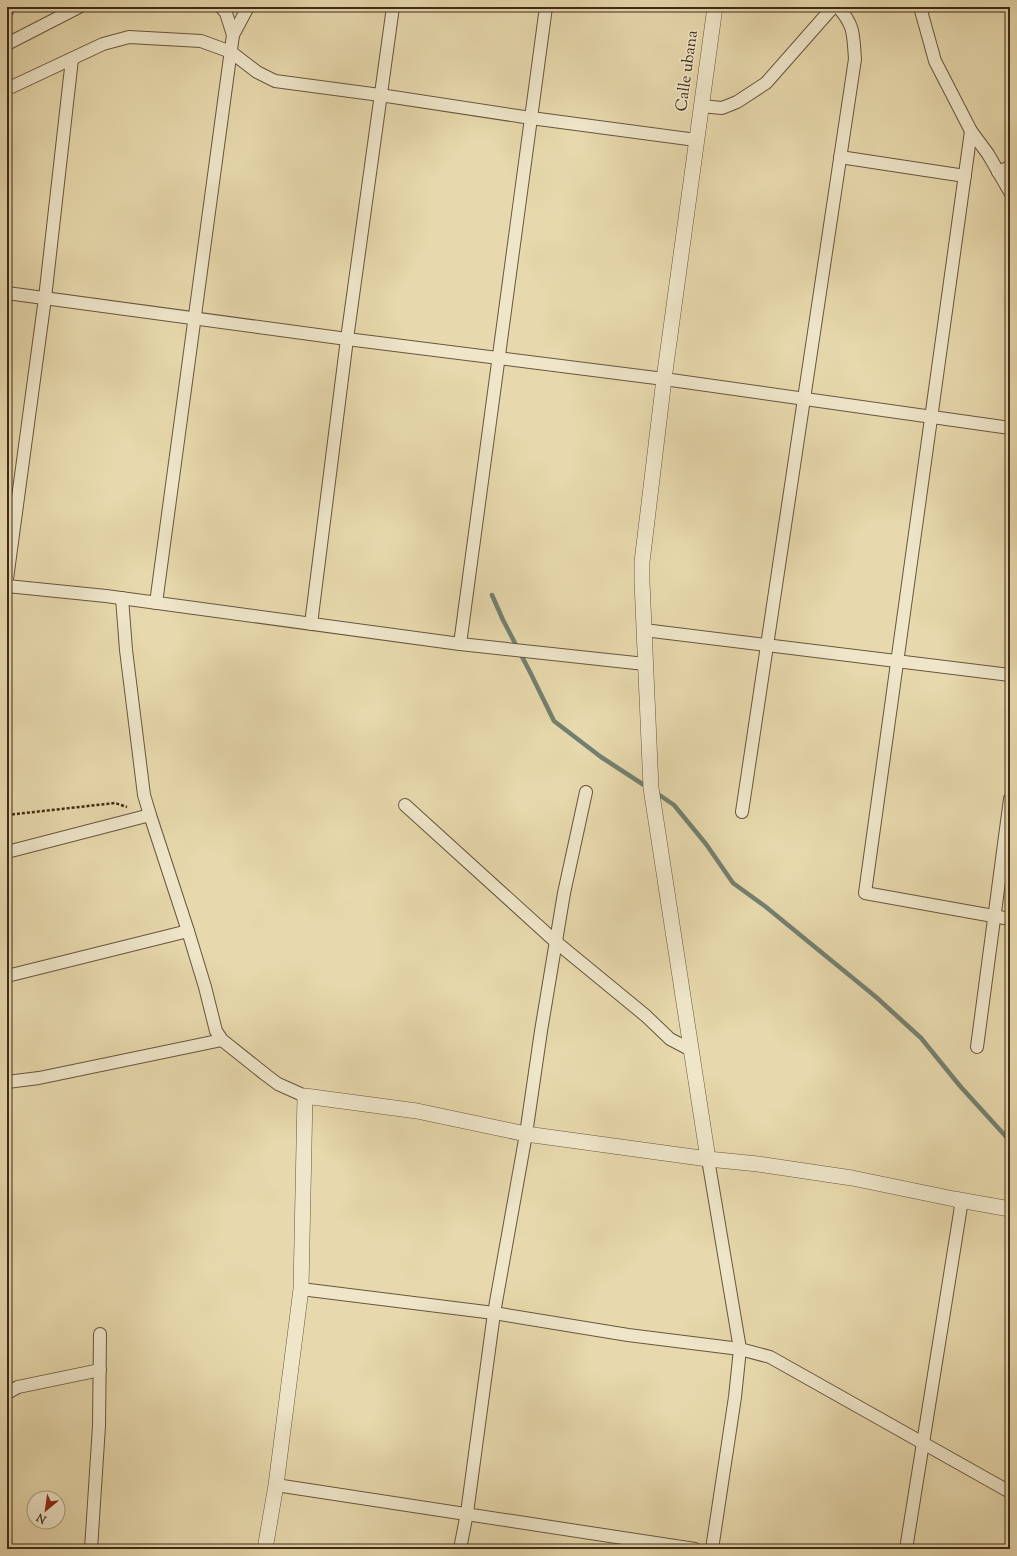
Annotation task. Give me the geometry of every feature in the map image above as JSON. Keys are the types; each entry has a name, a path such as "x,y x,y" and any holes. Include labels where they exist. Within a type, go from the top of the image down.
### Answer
{"street":[{"path":"7,11 9,7"},
{"path":"7,44 79,7"},
{"path":"221,7 226,13 233,34"},
{"path":"156,603 233,34 248,7"},
{"path":"310,624 347,339 393,7"},
{"path":"460,644 546,7"},
{"name":"Calle ubana","path":"708,1159 651,788 642,562 664,379 714,7"},
{"path":"701,106 722,108 737,102 766,83 833,7"},
{"path":"742,812 855,59 853,29 848,18 838,7"},
{"path":"920,7 935,61 971,131 988,154 1010,192"},
{"path":"7,89 103,44 129,37 201,41 231,52 257,72 275,81 696,140"},
{"path":"7,579 45,298 72,59"},
{"path":"971,131 866,893 1010,919"},
{"path":"840,157 965,176"},
{"path":"998,172 1010,167"},
{"path":"7,293 347,339 664,379 1010,428"},
{"path":"7,586 122,598 460,644 646,664"},
{"path":"122,598 126,650 144,795 188,931 205,987 216,1031 222,1040 278,1084 305,1096 417,1111 526,1134 708,1159 758,1164 852,1178 1010,1209"},
{"path":"644,630 1010,674"},
{"path":"460,1549 494,1312 526,1134 541,1031 564,893 586,792"},
{"path":"977,1048 1010,799"},
{"path":"405,805 556,942 646,1016 670,1039 691,1050"},
{"path":"7,852 150,815"},
{"path":"7,976 188,931"},
{"path":"7,1082 39,1078 222,1040"},
{"path":"265,1549 276,1485 301,1290 305,1096"},
{"path":"708,1159 740,1349 735,1397 712,1549"},
{"path":"906,1549 962,1200"},
{"path":"301,1290 494,1312 628,1335 740,1349 770,1357 1010,1492"},
{"path":"91,1549 99,1426 100,1334"},
{"path":"7,1393 18,1386 100,1370"},
{"path":"276,1485 695,1549"}],"path":[{"path":"7,815 115,803 150,815"}],"waterway":[{"path":"492,595 554,721 601,757 647,787"},
{"path":"655,792 674,805 706,844 733,883 766,907 876,997 921,1038 960,1086 1010,1141"}]}
